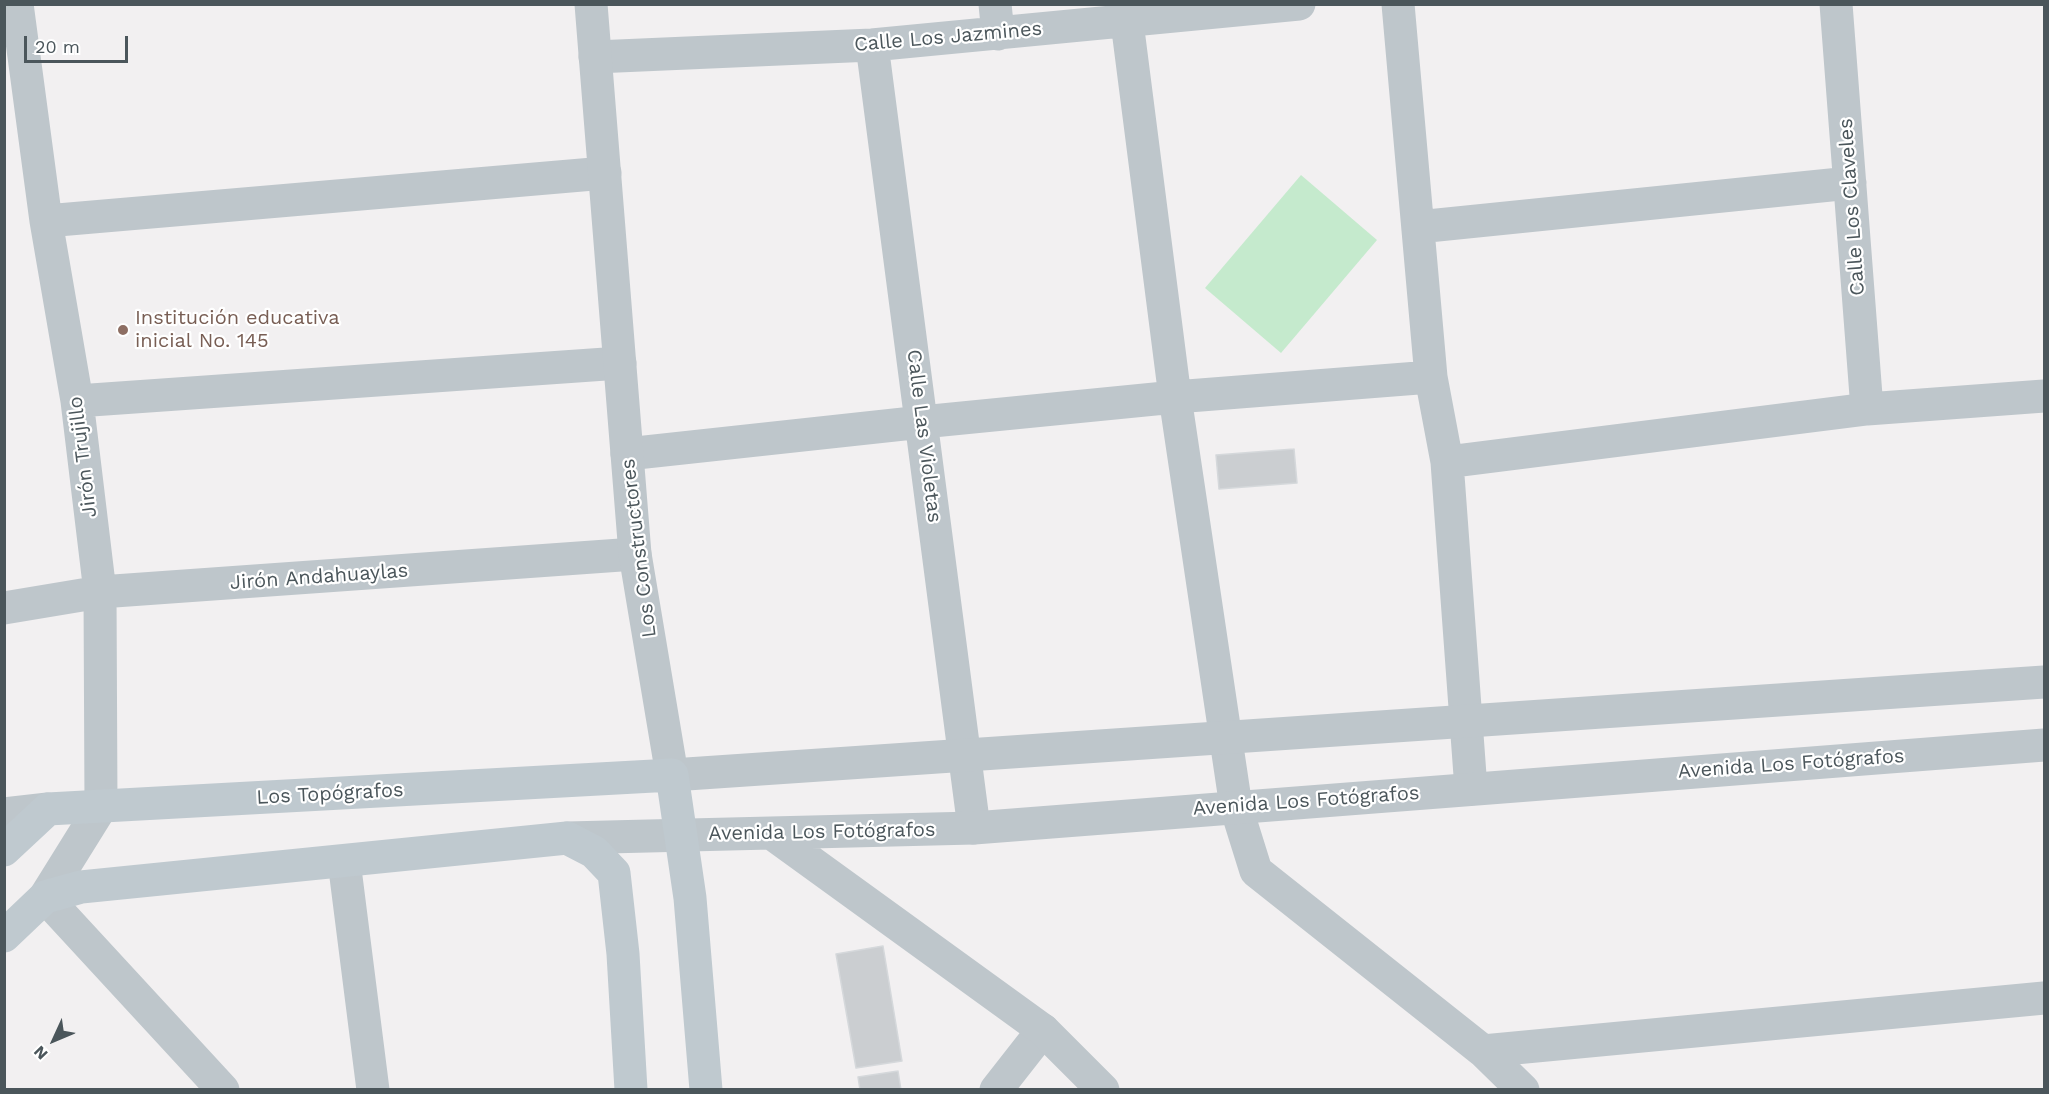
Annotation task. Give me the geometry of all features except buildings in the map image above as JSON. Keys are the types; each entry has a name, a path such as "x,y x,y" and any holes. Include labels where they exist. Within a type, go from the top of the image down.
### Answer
{"main road":[{"name":"Los Topógrafos","path":"48,809 672,775"},
{"name":"Los Constructores","path":"672,775 690,898 706,1089"},
{"path":"4,850 48,809"},
{"path":"4,936 45,897 81,887 567,838 594,852 614,873 631,1089"}],"street":[{"name":"Jirón Trujillo","path":"17,4 46,221 78,401 100,592 101,807"},
{"name":"Los Constructores","path":"591,4 635,555 672,775"},
{"name":"Calle Los Jazmines","path":"595,57 872,45 997,19 1127,22 1299,4"},
{"path":"1398,4 1431,377 1447,462 1471,789"},
{"name":"Calle Los Claveles","path":"1836,4 1867,409"},
{"path":"1127,22 1175,397 1236,807 1256,871 1483,1051 1523,1089"},
{"name":"Calle Las Violetas","path":"872,45 974,828"},
{"path":"46,221 604,173"},
{"path":"1418,227 1850,183"},
{"path":"78,401 620,363"},
{"path":"627,454 1175,397 1431,377"},
{"path":"1447,462 1867,409 2044,396"},
{"name":"Jirón Andahuaylas","path":"4,608 100,592 635,555"},
{"path":"672,775 2044,681"},
{"name":"Avenida Los Fotógrafos","path":"567,838 974,828 2044,745"},
{"path":"101,807 45,897 223,1089"},
{"path":"4,814 48,809"},
{"path":"771,833 1043,1030 1103,1089"},
{"path":"344,861 373,1089"},
{"path":"1483,1051 2044,998"},
{"path":"996,1089 1043,1030"}],"green space":[{"path":"1301,175 1377,240 1281,353 1205,288"}],"place":[{"name":"Institución educativa inicial No. 145","path":"123,330"}]}
